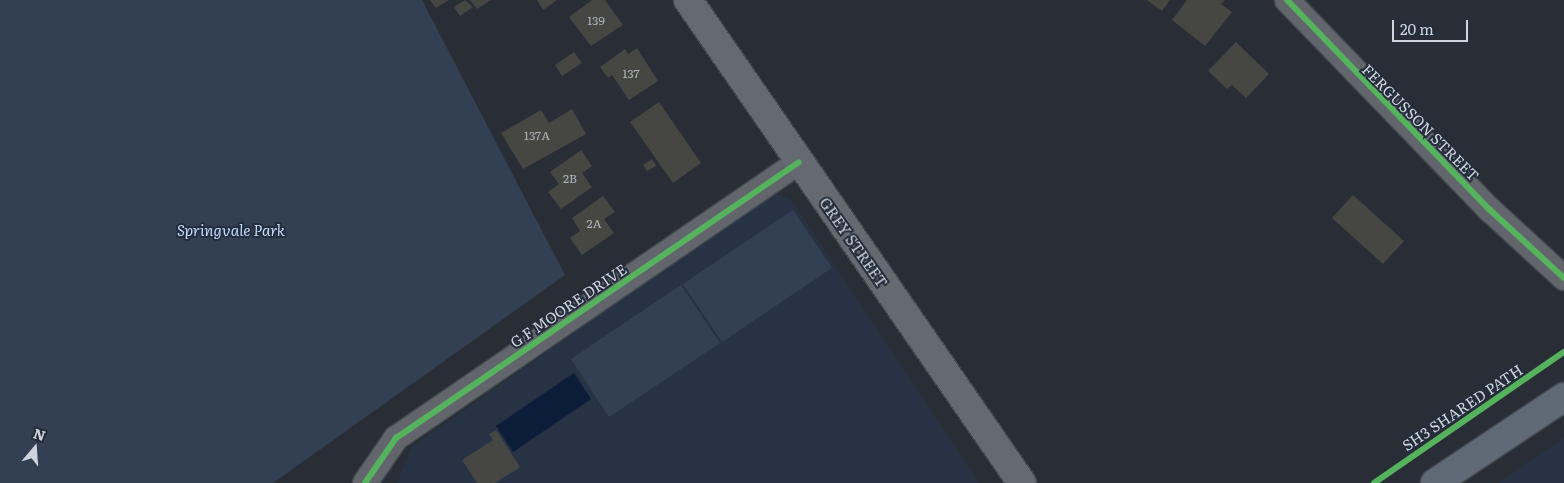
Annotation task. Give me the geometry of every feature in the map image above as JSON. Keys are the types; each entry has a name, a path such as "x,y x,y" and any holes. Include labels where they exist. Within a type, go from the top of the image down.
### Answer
{"highway":[{"path":"1435,483 1563,398"}],"main road":[{"name":"GREY STREET","path":"688,0 1022,483"}],"street":[{"name":"FERGUSSON STREET","path":"1286,0 1489,209 1564,278"},
{"name":"G F MOORE DRIVE","path":"364,483 396,438 799,162"}],"shaded area":[{"path":"771,193 790,198 979,483 397,483 412,447"},
{"path":"574,373 591,399 513,452 496,426"},
{"path":"1564,438 1564,483 1499,483"}],"green space":[{"name":"Springvale Park","path":"0,0 422,0 565,275 273,483 0,483"},
{"path":"793,210 832,268 722,342 683,284"},
{"path":"681,285 720,343 609,417 571,359"}],"building":[{"path":"430,0 449,0 436,8"},
{"path":"465,0 473,7 460,16 454,7"},
{"path":"470,0 491,0 477,9"},
{"path":"537,0 557,0 543,10"},
{"path":"592,0 605,0 623,25 591,46 569,17"},
{"path":"1147,0 1170,0 1162,11"},
{"path":"1187,0 1225,0 1221,4 1232,12 1205,46 1172,20"},
{"path":"1236,42 1269,74 1246,98 1232,85 1227,89 1208,71"},
{"path":"637,48 658,81 629,100 612,75 608,78 600,67 625,49 628,54"},
{"path":"574,52 582,63 562,76 555,65"},
{"path":"659,102 701,163 673,183 630,122"},
{"path":"572,109 586,134 523,169 501,133 541,110 549,123"},
{"path":"581,150 592,166 582,173 592,187 561,209 548,192 559,184 550,172"},
{"path":"652,159 656,166 647,171 643,165"},
{"path":"1353,195 1404,241 1383,264 1332,218"},
{"path":"603,196 615,212 604,219 614,233 582,255 570,238 580,231 572,218"},
{"path":"496,430 520,467 495,483 477,483 462,460 493,440 489,434"}],"cycle path":[{"path":"1287,0 1489,209 1564,278"},
{"path":"365,483 396,438 799,162"},
{"name":"SH3 SHARED PATH","path":"1374,483 1564,352"}]}
